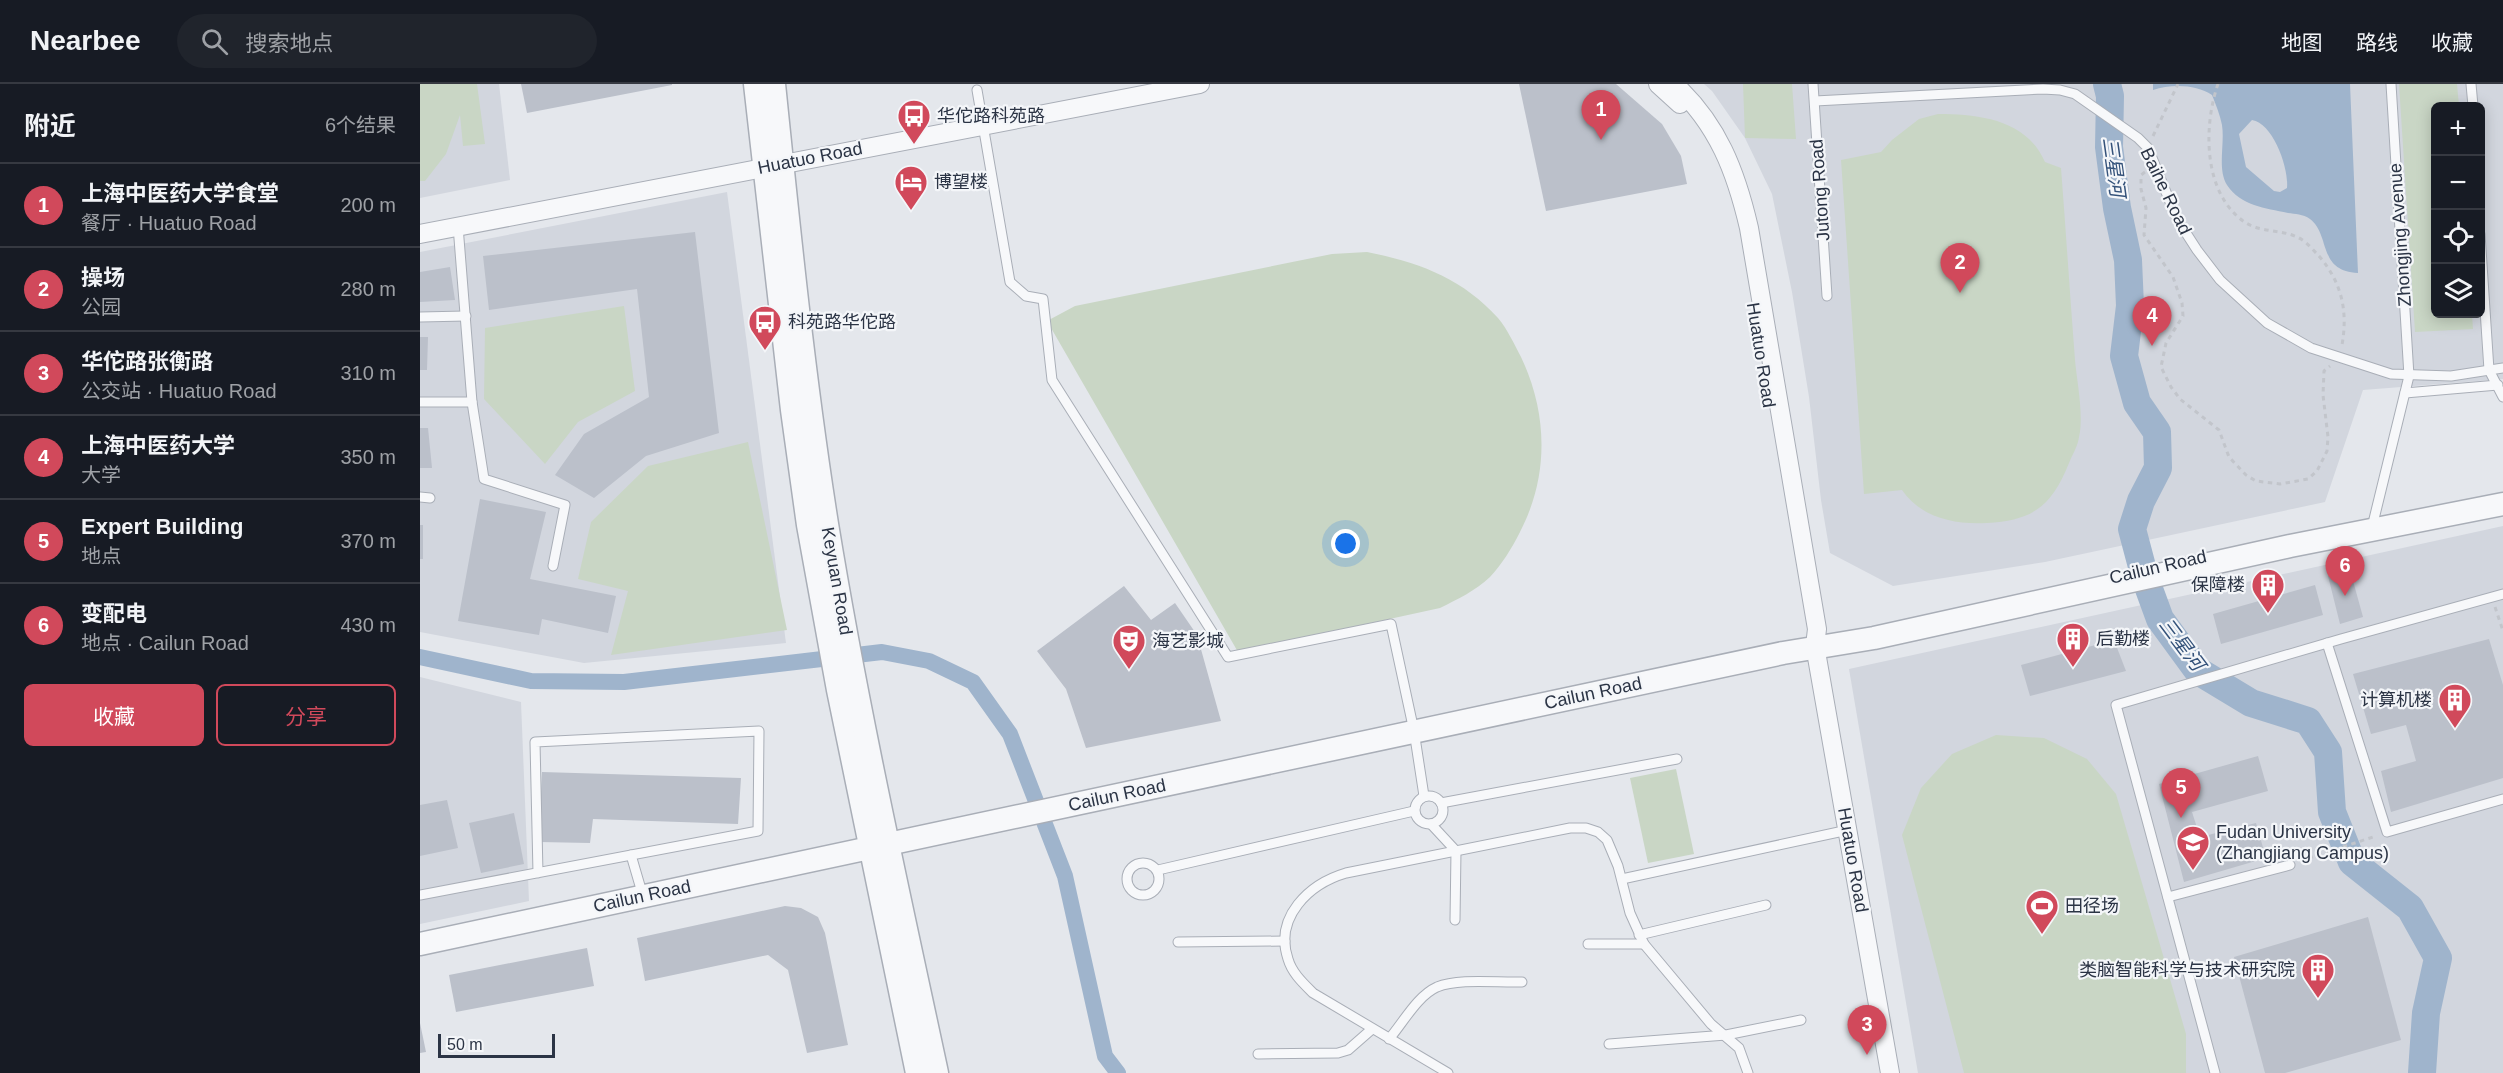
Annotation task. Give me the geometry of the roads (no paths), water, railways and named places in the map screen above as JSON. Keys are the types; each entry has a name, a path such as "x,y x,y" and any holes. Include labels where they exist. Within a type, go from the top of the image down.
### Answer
{"street":[{"name":"Keyuan Road","path":"754,84 772,160 812,420 832,612 879,845 917,1073"},
{"name":"Keyuan Road","path":"772,160 774,84"},
{"name":"Huatuo Road","path":"982,120 1144,84"},
{"name":"Huatuo Road","path":"420,224 982,120 1200,84"},
{"name":"Huatuo Road","path":"1658,84 1678,102 1704,135 1722,169 1731,194 1740,230 1800,595 1807,631 1815,646"},
{"name":"Huatuo Road","path":"1674,84 1699,111 1719,140 1731,165 1743,200 1817,629 1815,646 1890,1073"},
{"name":"Huatuo Road","path":"420,234 772,160"},
{"name":"Cailun Road","path":"2173,568 2374,519 2503,492"},
{"name":"Cailun Road","path":"420,944 1815,646 1832,646 1863,640 2173,568 2503,504"},
{"name":"Keyuan Road","path":"879,845 937,1073"}],"lane":[{"name":"Jutong Road","path":"1814,84 1827,296"},
{"name":"Zhongjing Avenue","path":"2374,519 2409,376 2391,84"},
{"path":"2471,84 2473,102"},
{"name":"Baihe Road","path":"1815,101 2043,89 2075,94 2127,129 2148,148 2178,219 2197,250 2220,280 2267,323 2311,348 2391,374 2451,376 2503,368"},
{"path":"977,90 1010,282 1026,296 1043,299 1052,380 1228,657 1391,624 1414,731 1424,796"},
{"path":"458,226 472,402 484,479 565,505 553,566"},
{"path":"2483,264 2489,370 2503,397"},
{"path":"420,317 466,316"},
{"path":"2406,390 2497,382"},
{"path":"420,402 472,402"},
{"path":"2215,1073 2116,705 2503,594"},
{"path":"2327,643 2387,832 2503,800"},
{"path":"420,895 538,873 758,831 759,731 535,742 538,873"},
{"path":"1441,803 1677,759"},
{"path":"1414,811 1417,802 1424,796 1434,797 1441,803 1442,816 1431,824"},
{"path":"1414,811 1422,823 1431,824 1456,851 1455,920"},
{"path":"1158,870 1414,811"},
{"path":"1448,1073 1312,993 1299,979 1288,962 1285,941 1286,930 1303,898 1314,886 1329,878 1553,830 1586,828 1598,832 1607,840 1613,851 1630,913 1641,939 1711,1024 1739,1048 1748,1073"},
{"path":"1622,879 1848,830"},
{"path":"632,855 643,896"},
{"path":"2168,897 2290,865"},
{"path":"1588,944 1641,939 1766,905"},
{"path":"1178,942 1285,941"},
{"path":"1389,1039 1421,1000 1437,987 1457,983 1522,982"},
{"path":"1610,1044 1726,1035 1801,1020"},
{"path":"1258,1054 1338,1053 1348,1050 1371,1029"}],"water":[{"path":"2153,84 2350,84 2358,273 2345,271 2336,266 2326,251 2321,234 2310,219 2302,215 2246,202 2227,185 2222,172 2222,125 2212,95 2206,91 2183,86 2153,90","holes":["2252,120 2260,123 2273,138 2282,158 2287,188 2280,192 2274,191 2246,167 2239,134"]}],"waterway":[{"name":"三星河","path":"2107,84 2110,96 2109,147 2117,208 2128,260 2130,306 2124,356 2137,403 2157,432 2158,468 2141,501 2132,529 2145,578 2160,619 2198,671 2251,703 2308,721 2328,752 2332,812 2352,862 2410,908 2438,958 2426,1013 2422,1073"},
{"path":"420,657 531,681 624,682 882,652 929,661 973,682 1010,734 1065,876 1105,1056 1118,1073"}],"place":[{"name":"上海中医药大学食堂","path":"1601,140"},
{"name":"华佗路科苑路","path":"914,145"},
{"name":"博望楼","path":"911,211"},
{"name":"操场","path":"1960,293"},
{"name":"上海中医药大学","path":"2152,346"},
{"name":"科苑路华佗路","path":"765,351"},
{"name":"变配电","path":"2345,596"},
{"name":"保障楼","path":"2268,614"},
{"name":"后勤楼","path":"2073,668"},
{"name":"海艺影城","path":"1129,670"},
{"name":"计算机楼","path":"2455,729"},
{"name":"Expert Building","path":"2181,818"},
{"name":"Fudan University (Zhangjiang Campus)","path":"2193,871"},
{"name":"田径场","path":"2042,935"},
{"name":"类脑智能科学与技术研究院","path":"2318,999"},
{"name":"华佗路张衡路","path":"1867,1055"}]}
